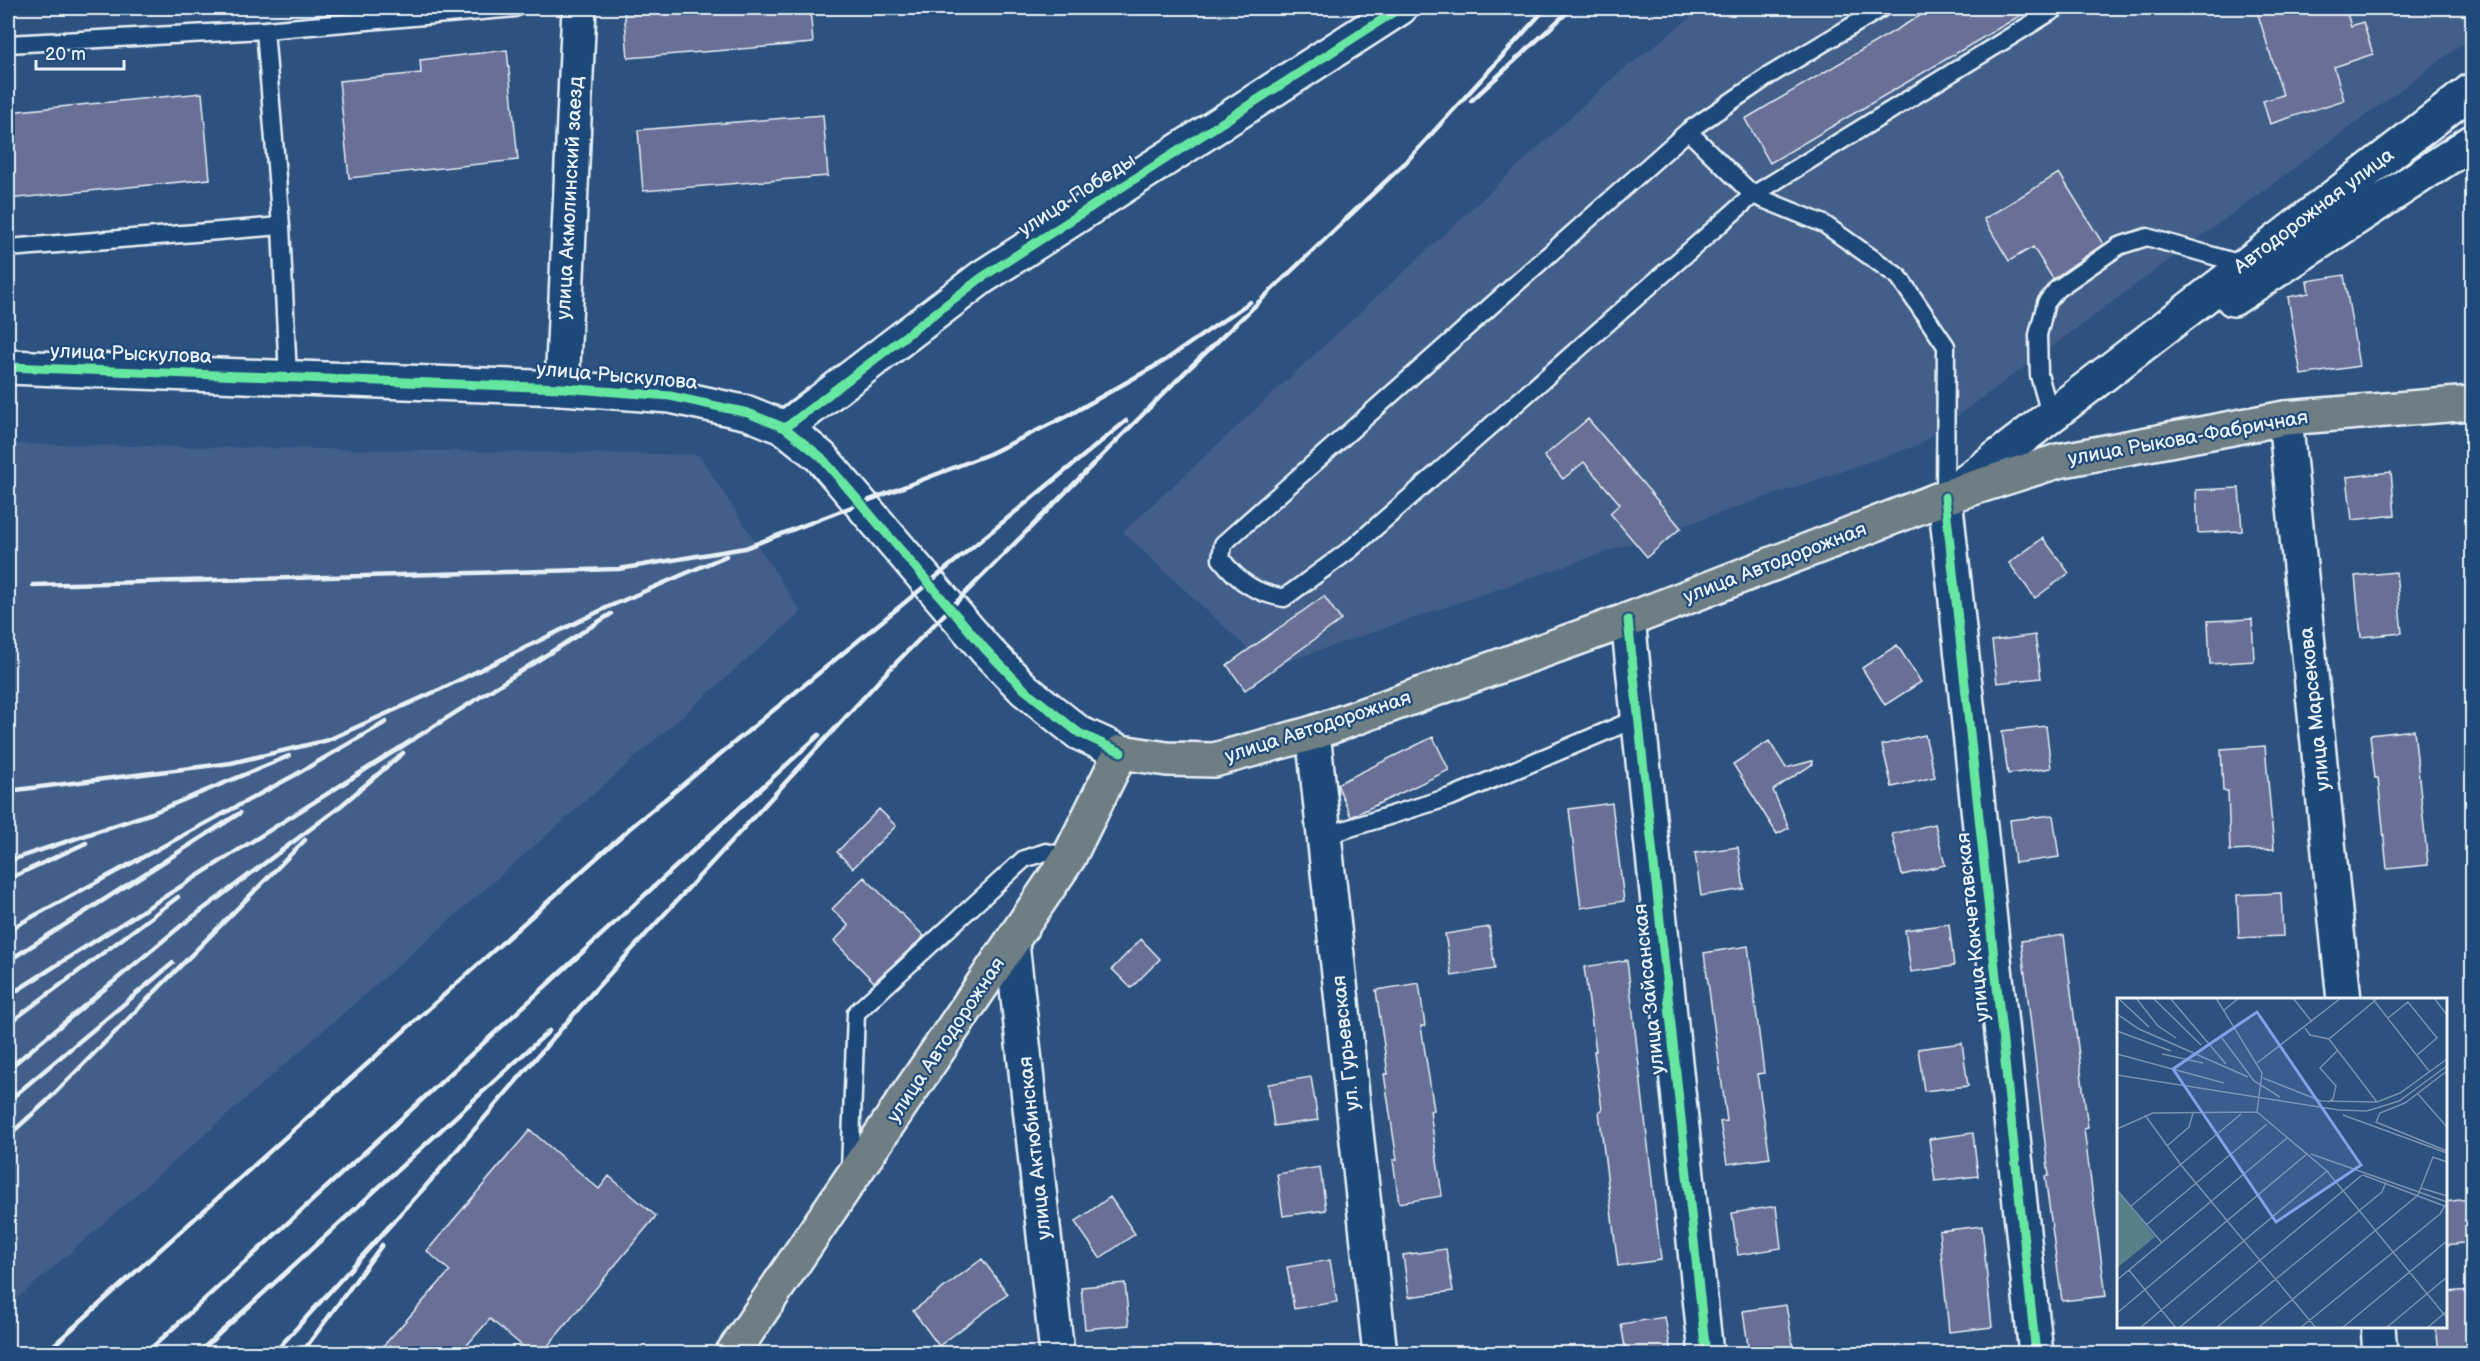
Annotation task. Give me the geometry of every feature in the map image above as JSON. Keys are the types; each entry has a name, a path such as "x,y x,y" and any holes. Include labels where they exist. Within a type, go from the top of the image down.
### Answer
{"main road":[{"name":"улица Рыкова-Фабричная","path":"1945,497 2058,461 2285,418 2472,403"},
{"name":"улица Автодорожная","path":"732,1353 1069,857 1121,752 1167,759 1214,760 1313,733 1628,620 1945,497"}],"street":[{"name":"улица Акмолинский заезд","path":"562,388 579,8"},
{"name":"улица Победы","path":"784,428 981,278 1400,8"},
{"name":"Автодорожная улица","path":"1945,497 2159,335 2245,265 2472,90"},
{"name":"Автодорожная улица","path":"2159,335 2211,313 2472,142"},
{"name":"улица Рыскулова","path":"8,366 562,388 670,396 711,403 748,413 784,428 821,457 986,650 1025,690 1079,733 1121,752"},
{"name":"улица Марсекова","path":"2285,418 2344,998"},
{"name":"улица Кокчетавская","path":"1945,497 2036,1353"},
{"name":"улица Зайсанская","path":"1628,620 1706,1353"},
{"name":"ул. Гурьевская","path":"1313,733 1380,1353"},
{"name":"улица Актюбинская","path":"1012,943 1057,1353"},
{"path":"2378,1328 2380,1353"}],"lane":[{"path":"8,44 265,30 365,14 515,8"},
{"path":"1882,8 1770,75 1688,131 1223,543 1221,559 1231,572 1247,586 1262,594 1284,598 1351,549 1753,195 2057,8"},
{"path":"265,30 281,225 288,378"},
{"path":"1688,131 1753,195 1824,225 1899,277 1946,346 1945,497"},
{"path":"8,248 281,225"},
{"path":"2051,417 2039,375 2038,335 2046,303 2057,289 2119,246 2147,237 2245,265"},
{"path":"1324,836 1453,796 1638,718"},
{"path":"850,1182 856,1013 996,882 1024,860 1046,852 1069,857"}],"shaded area":[{"path":"1703,8 2472,8 2472,37 1918,445 1268,668 1123,532 1614,77"},
{"path":"8,444 699,455 801,612 8,1307"}],"building":[{"path":"624,8 810,8 813,43 628,58"},
{"path":"1933,8 2033,8 1770,163 1745,119"},
{"path":"2256,8 2345,8 2351,26 2363,22 2373,54 2334,67 2344,100 2270,124 2263,101 2283,95"},
{"path":"507,50 518,160 349,178 339,81 421,73 420,60"},
{"path":"202,93 210,179 8,199 8,112"},
{"path":"823,115 828,176 643,191 638,130"},
{"path":"2059,173 2103,244 2053,279 2033,247 2009,261 1984,219"},
{"path":"2344,275 2359,366 2301,375 2288,297 2309,293 2307,281"},
{"path":"1588,419 1681,528 1647,557 1610,513 1620,504 1584,462 1563,479 1544,456"},
{"path":"2391,472 2395,515 2352,520 2347,477"},
{"path":"2239,488 2242,531 2198,533 2196,490"},
{"path":"2043,538 2069,573 2035,598 2009,563"},
{"path":"2396,572 2402,633 2361,637 2355,576"},
{"path":"1324,596 1341,620 1245,690 1227,665"},
{"path":"2252,619 2254,661 2210,664 2208,621"},
{"path":"2035,635 2041,678 1997,683 1992,641"},
{"path":"1897,645 1921,682 1885,705 1862,668"},
{"path":"2046,726 2051,768 2008,774 2002,731"},
{"path":"2414,730 2428,865 2387,869 2378,778 2375,778 2370,735"},
{"path":"1925,735 1935,777 1892,787 1882,745"},
{"path":"1433,737 1449,770 1351,817 1337,784"},
{"path":"1769,741 1786,768 1812,761 1813,764 1773,790 1789,828 1777,834 1733,764"},
{"path":"2265,746 2274,849 2230,851 2228,791 2223,791 2221,749"},
{"path":"1612,803 1624,901 1581,908 1569,809"},
{"path":"879,809 896,826 853,868 837,852"},
{"path":"2053,815 2059,857 2015,863 2010,820"},
{"path":"1935,824 1945,865 1902,875 1892,834"},
{"path":"1738,847 1744,889 1701,896 1695,853"},
{"path":"864,877 924,936 874,982 834,941 849,926 832,909"},
{"path":"2281,893 2283,936 2239,938 2237,895"},
{"path":"1949,924 1954,966 1911,972 1905,930"},
{"path":"1489,927 1495,969 1452,976 1445,934"},
{"path":"2064,935 2088,1128 2084,1129 2106,1296 2062,1301 2045,1176 2049,1176 2021,941"},
{"path":"1141,939 1160,959 1131,988 1112,969"},
{"path":"1748,946 1764,1073 1757,1074 1770,1158 1727,1164 1720,1122 1727,1121 1704,953"},
{"path":"1627,960 1661,1260 1618,1266 1599,1111 1602,1110 1594,1051 1596,1051 1584,967"},
{"path":"1419,983 1425,1026 1421,1026 1434,1110 1430,1111 1442,1196 1399,1203 1393,1160 1397,1160 1384,1074 1388,1074 1376,990"},
{"path":"1962,1043 1968,1086 1924,1091 1918,1049"},
{"path":"1311,1077 1318,1120 1274,1126 1268,1084"},
{"path":"530,1130 599,1189 609,1176 656,1216 542,1353 531,1353 490,1319 460,1353 377,1353 450,1271 427,1251"},
{"path":"1973,1133 1978,1176 1935,1181 1929,1139"},
{"path":"1320,1167 1326,1210 1283,1216 1277,1174"},
{"path":"1110,1197 1135,1234 1100,1258 1075,1222"},
{"path":"2468,1199 2472,1242 2447,1245 2447,1202"},
{"path":"1776,1206 1781,1248 1738,1255 1732,1213"},
{"path":"1982,1226 1992,1327 1949,1332 1939,1231"},
{"path":"1446,1249 1453,1291 1409,1297 1403,1255"},
{"path":"982,1259 1008,1294 939,1346 913,1311"},
{"path":"1330,1260 1337,1302 1294,1309 1287,1267"},
{"path":"1125,1283 1129,1325 1085,1329 1081,1287"},
{"path":"2472,1290 2472,1351 2439,1353 2436,1328 2447,1328 2447,1292"},
{"path":"1786,1305 1793,1347 1749,1353 1743,1311"},
{"path":"1665,1317 1671,1353 1626,1353 1621,1324"}],"railway":[{"path":"273,1354 425,1187 592,993 887,672 1181,376 1406,162 1546,8"},
{"path":"1471,101 1572,8"},
{"path":"33,585 619,569 745,548 989,454 1069,415 1164,361 1250,302"},
{"path":"44,1354 630,828 1126,421"},
{"path":"8,791 231,763 328,740 441,689 608,607 726,556"},
{"path":"8,996 611,614"},
{"path":"8,930 295,775 386,722"},
{"path":"145,1354 819,735"},
{"path":"8,1069 182,925 337,809 403,753"},
{"path":"8,861 152,813 289,756"},
{"path":"8,961 240,813"},
{"path":"8,1136 47,1101 305,840"},
{"path":"8,879 86,843"},
{"path":"8,1024 178,897"},
{"path":"8,1101 173,963"},
{"path":"197,1354 549,1031"},
{"path":"301,1354 382,1245"}],"cycle path":[{"path":"785,428 981,278 1400,8"},
{"path":"8,367 562,388 670,396 748,413 785,428 821,457 986,650 1025,690 1079,733 1121,752"},
{"path":"1945,497 2036,1354"},
{"path":"1628,620 1706,1354"}]}
